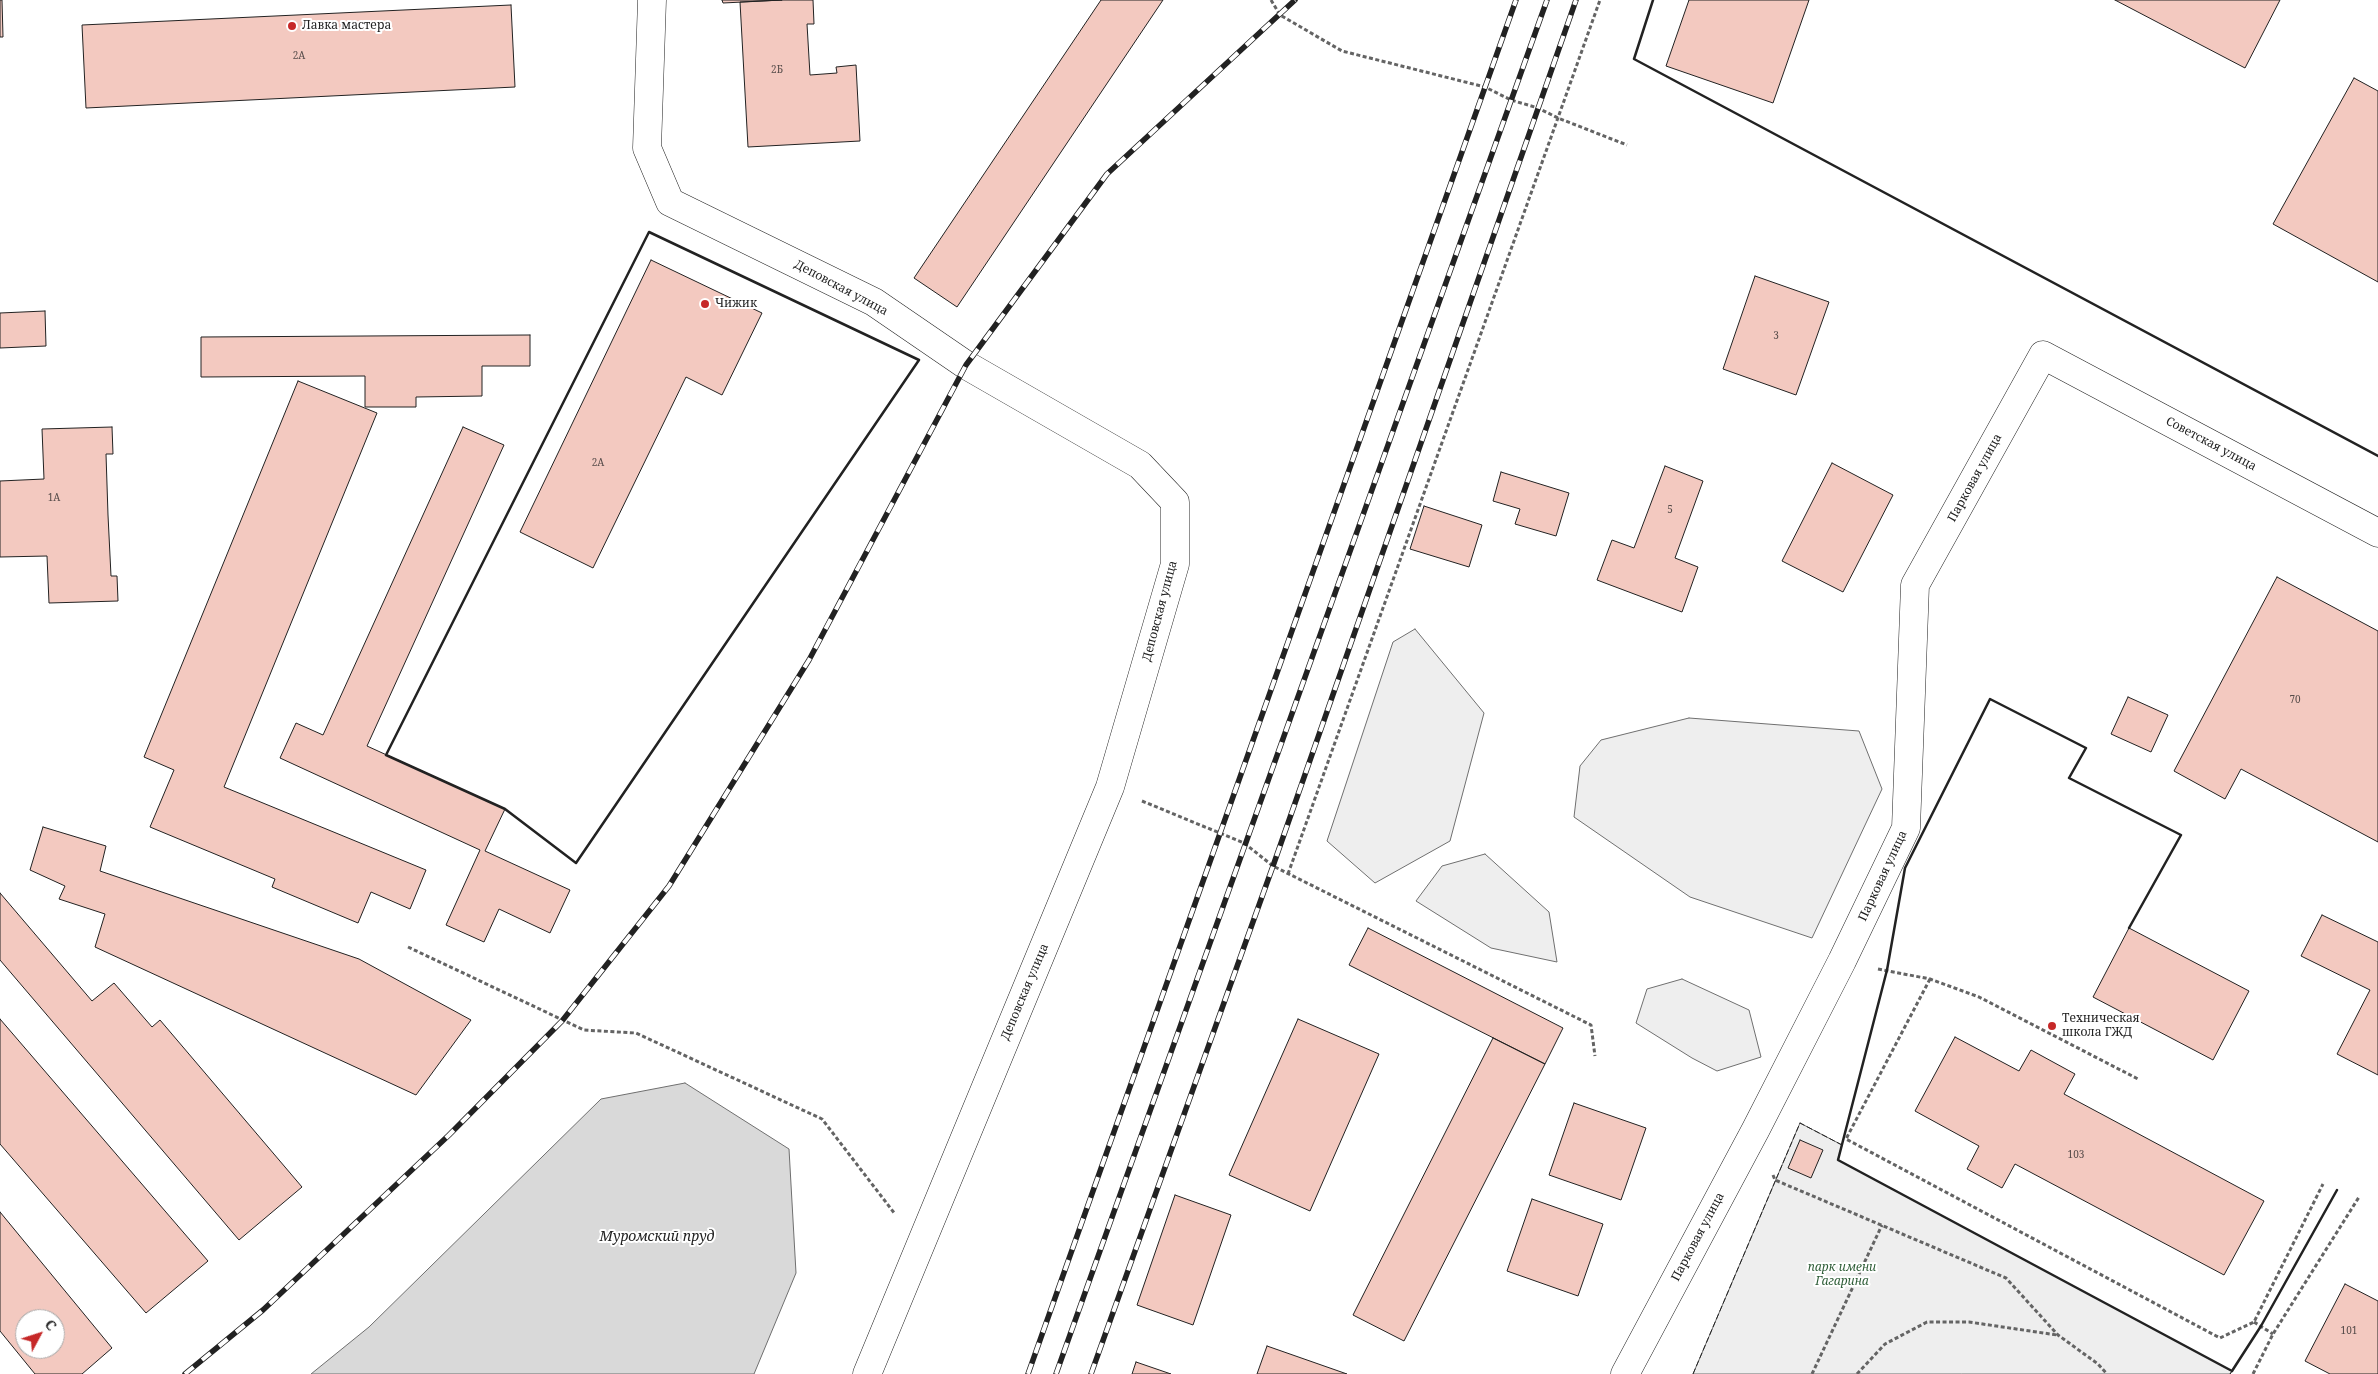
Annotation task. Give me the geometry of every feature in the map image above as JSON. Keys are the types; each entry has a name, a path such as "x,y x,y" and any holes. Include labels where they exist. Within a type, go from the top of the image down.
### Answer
{"street":[{"name":"Деповская улица","path":"652,0 647,148 670,202 874,302 966,365 1140,465 1175,502 1175,564 1110,787 867,1374"},
{"name":"Советская улица","path":"2043,355 2378,533"},
{"name":"Парковая улица","path":"1625,1374 1756,1129 1842,962 1906,828 1915,585 2043,355"}],"path":[{"path":"1270,0 1280,15 1342,51 1485,87 1511,100 1538,108 1558,118 1627,145"},
{"path":"1288,874 1600,0"},
{"path":"1110,787 1244,843 1273,866 1288,874 1591,1025 1595,1056"},
{"path":"408,947 584,1030 636,1033 822,1119 920,1246"},
{"path":"1842,962 1930,979 1979,997 2138,1079"},
{"path":"1930,979 1846,1139 2220,1338 2254,1322 2323,1184"},
{"path":"1756,1129 1775,1180 2006,1278 2058,1335 2098,1364 2107,1374"},
{"path":"2252,1374 2273,1334 2359,1197"},
{"path":"1812,1374 1882,1225"},
{"path":"1856,1374 1885,1344 1927,1322 1970,1322 2058,1335"},
{"path":"2254,1322 2273,1334"}],"green space":[{"path":"1415,629 1484,713 1450,841 1375,883 1327,841 1393,642"},
{"path":"1689,718 1859,731 1882,789 1812,938 1690,897 1574,817 1580,766 1601,740"},
{"path":"1485,854 1549,912 1557,962 1491,948 1416,901 1442,866"},
{"path":"1682,979 1749,1010 1761,1057 1717,1071 1692,1058 1636,1023 1647,989"},
{"name":"парк имени Гагарина","path":"1800,1123 1842,1145 1838,1160 2232,1371 2230,1374 1693,1374"}],"water":[{"name":"Муромский пруд","path":"685,1083 789,1149 796,1273 754,1374 311,1374 369,1327 601,1099"}],"building":[{"path":"0,0 2,0 3,37 0,37"},
{"path":"722,0 782,0 723,3"},
{"path":"813,0 814,24 807,24 810,75 837,73 836,67 856,65 860,141 748,147 740,2"},
{"path":"1101,0 1163,0 957,307 914,278"},
{"path":"1689,0 1809,0 1773,103 1666,66"},
{"path":"2115,0 2280,0 2245,68"},
{"path":"511,5 515,87 86,108 82,25"},
{"path":"2354,78 2378,91 2378,282 2273,224"},
{"path":"651,260 762,313 722,395 686,377 593,568 520,532"},
{"path":"1755,276 1829,302 1796,395 1723,369"},
{"path":"45,311 46,346 0,348 0,313"},
{"path":"530,335 530,366 482,366 482,396 416,397 416,407 365,407 365,376 201,377 201,337"},
{"path":"298,381 377,413 224,787 426,870 410,909 371,892 358,923 272,887 275,879 150,827 174,770 144,757"},
{"path":"112,427 113,454 106,454 108,515 111,576 117,576 118,601 49,603 47,556 0,557 0,481 44,479 42,429"},
{"path":"463,427 504,445 367,746 505,809 485,851 570,890 550,933 499,909 484,942 446,925 480,850 280,758 296,723 323,735"},
{"path":"1832,463 1893,495 1843,592 1782,561"},
{"path":"1665,466 1703,481 1675,558 1698,567 1682,612 1597,580 1612,540 1634,548"},
{"path":"1501,472 1569,493 1556,536 1515,524 1520,509 1493,501"},
{"path":"1424,506 1482,525 1469,567 1410,549"},
{"path":"2277,577 2378,631 2378,842 2241,769 2225,799 2174,771"},
{"path":"2128,697 2168,715 2151,752 2111,734"},
{"path":"43,827 106,846 100,871 359,959 471,1020 416,1095 95,947 105,914 59,899 65,886 30,870"},
{"path":"0,893 92,1001 114,983 152,1027 160,1020 302,1187 239,1240 0,960"},
{"path":"2322,915 2378,942 2378,1075 2337,1054 2370,990 2301,956"},
{"path":"1368,928 1563,1028 1545,1064 1349,965"},
{"path":"2129,928 2249,991 2213,1060 2093,997"},
{"path":"0,1019 208,1261 146,1313 0,1144"},
{"path":"1298,1019 1379,1054 1310,1211 1229,1175"},
{"path":"1955,1037 2019,1071 2031,1050 2075,1074 2064,1094 2264,1201 2224,1275 2015,1164 2002,1188 1967,1169 1979,1146 1915,1111"},
{"path":"1493,1038 1545,1064 1404,1341 1353,1315"},
{"path":"1574,1103 1646,1128 1621,1200 1549,1175"},
{"path":"1800,1140 1823,1150 1811,1178 1788,1168"},
{"path":"1175,1195 1231,1215 1193,1325 1137,1305"},
{"path":"1532,1199 1603,1224 1578,1296 1507,1271"},
{"path":"0,1212 112,1348 82,1374 35,1374 23,1359 65,1359 65,1309 15,1309 15,1349 0,1331"},
{"path":"2345,1284 2378,1301 2378,1374 2330,1374 2305,1361"},
{"path":"1267,1346 1347,1374 1257,1374"},
{"path":"1136,1362 1171,1374 1132,1374"}],"railway":[{"path":"185,1374 263,1310 449,1135 562,1021 669,886 809,660 966,365 1107,174 1295,0"},
{"path":"1028,1374 1516,0"},
{"path":"1056,1374 1547,0"},
{"path":"1091,1374 1273,866 1576,0"}],"fence":[{"path":"1693,1374 1800,1123 1842,1145"}],"wall":[{"path":"1653,0 1634,59 2378,456"},
{"path":"649,232 919,360 576,863 505,809 386,755 649,232"},
{"path":"2129,928 2181,835 2069,778 2086,748 1990,699 1905,868 1887,970 1838,1160 2232,1371 2261,1326 2337,1190"}],"place":[{"name":"Лавка мастера","path":"292,26"},
{"name":"Чижик","path":"705,304"},
{"name":"Техническая школа ГЖД","path":"2052,1026"}]}
